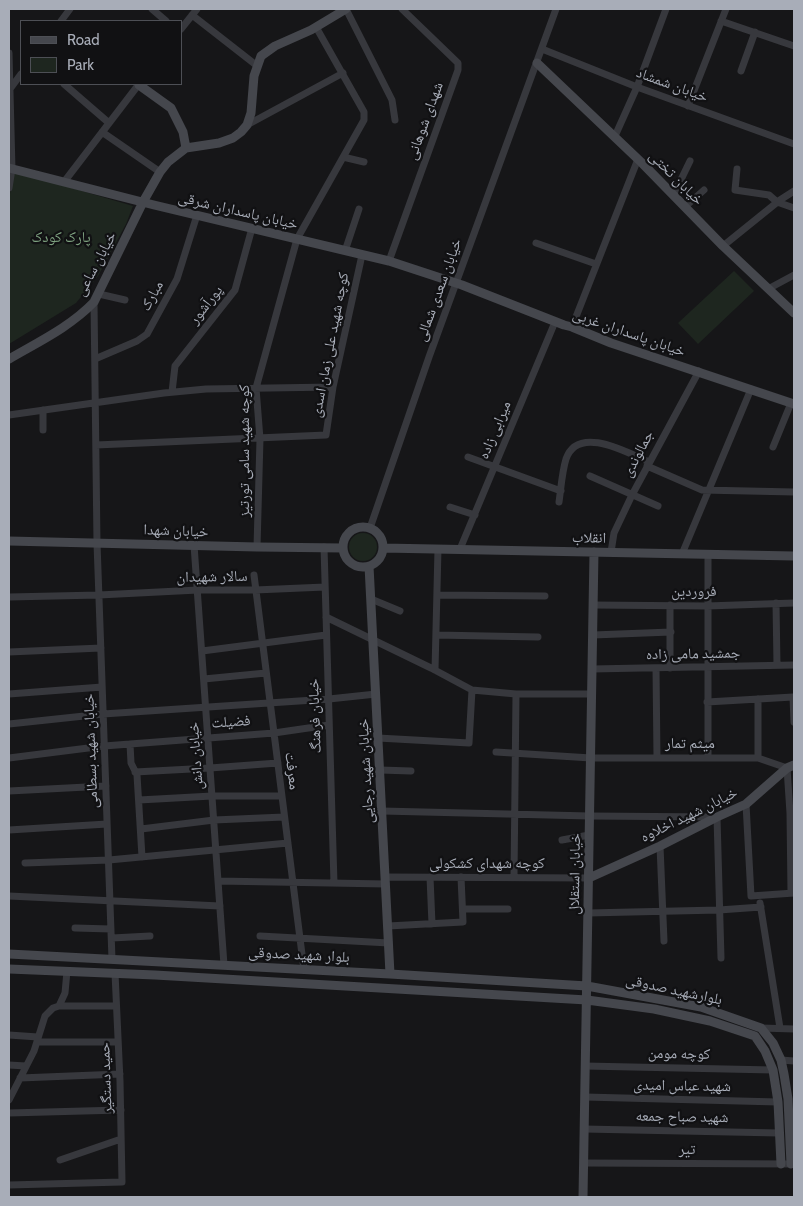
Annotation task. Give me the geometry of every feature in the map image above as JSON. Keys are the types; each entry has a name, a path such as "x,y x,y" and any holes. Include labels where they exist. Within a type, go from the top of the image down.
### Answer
{"street":[{"path":"62,20 70,9"},
{"path":"152,9 165,20"},
{"path":"182,28 197,9"},
{"path":"247,125 251,113 256,65 261,56 275,46 316,27 346,9 392,100 395,120"},
{"name":"شهدای شوهانی","path":"388,261 458,70 458,63 402,9"},
{"name":"خیابان سعدی شمالی","path":"370,528 456,283 556,9"},
{"path":"615,136 637,87 666,9"},
{"path":"688,106 726,9"},
{"path":"192,15 256,65"},
{"path":"721,21 794,46"},
{"path":"140,85 171,108 183,132 186,148 219,143 233,138 247,125 343,73 316,27"},
{"path":"741,71 755,32"},
{"name":"خیابان شمشاد","path":"542,49 637,87 794,144"},
{"path":"9,53 9,188"},
{"name":"خیابان تختی","path":"537,63 615,136 686,206 723,246 794,313"},
{"name":"کوچه شهید سامی تورتیز","path":"257,547 260,438 256,388 297,239 364,120 364,112 343,73"},
{"path":"10,89 20,75"},
{"path":"65,85 109,123"},
{"path":"64,182 138,85"},
{"path":"102,132 160,172"},
{"name":"خیابان ساعی","path":"9,359 65,327 82,315 94,302 143,202 160,172 176,155 186,148"},
{"path":"343,157 364,162"},
{"path":"572,327 638,159"},
{"path":"674,194 690,161"},
{"name":"خیابان پاسداران شرقی","path":"10,168 388,261 456,283"},
{"path":"737,169 735,190 769,195 778,202 794,208"},
{"path":"686,206 704,190"},
{"path":"723,246 794,191"},
{"path":"345,251 359,209"},
{"name":"مبارک","path":"95,359 137,341 147,334 177,279 197,215"},
{"name":"پورآشور","path":"172,392 175,366 235,290 252,228"},
{"path":"536,243 596,264"},
{"name":"کوچه شهید علی زمان اسدی","path":"260,438 326,435 333,387 362,255"},
{"path":"768,289 794,275"},
{"name":"خیابان پاسداران غربی","path":"456,283 611,343 793,404"},
{"path":"99,294 126,300"},
{"name":"خیابان شهید بسطامی","path":"94,302 97,543 112,959"},
{"name":"میرابی زاده","path":"460,550 555,322"},
{"name":"جمالوندی","path":"611,552 614,533 632,495 698,371"},
{"path":"9,415 172,392 333,387"},
{"path":"682,554 751,389"},
{"path":"773,447 793,404"},
{"path":"43,410 43,430"},
{"path":"96,445 260,438"},
{"path":"559,502 566,459 576,445 585,442 597,442 702,490 794,492"},
{"path":"468,457 561,490"},
{"path":"590,476 658,506"},
{"path":"450,506 475,514"},
{"path":"370,528 381,539 383,548 381,555 376,562 369,566 354,565 348,561 343,548 344,540 354,529 370,528"},
{"name":"خیابان شهدا","path":"9,541 343,548"},
{"name":"خیابان دانش","path":"194,545 224,965"},
{"name":"خیابان فرهنگ","path":"324,548 334,883"},
{"name":"انقلاب","path":"383,548 794,556"},
{"path":"435,670 438,548"},
{"name":"خیابان استقلال","path":"583,1197 594,552"},
{"path":"708,554 708,758"},
{"name":"خیابان شهید رجایی","path":"369,566 390,974"},
{"name":"معرفت","path":"254,576 304,970"},
{"name":"سالار شهیدان","path":"9,597 99,596 198,590 255,590 325,586"},
{"path":"437,595 545,596"},
{"path":"370,599 400,611"},
{"path":"776,603 777,666"},
{"name":"فروردین","path":"593,605 707,606 794,603"},
{"path":"670,605 670,668"},
{"path":"326,617 472,690 516,694 592,694"},
{"path":"593,635 671,632"},
{"path":"202,651 326,635"},
{"path":"436,635 538,637"},
{"path":"9,652 101,648"},
{"name":"جمشید مامی زاده","path":"592,670 794,665"},
{"path":"656,668 657,758"},
{"path":"204,679 266,673"},
{"path":"9,694 102,687"},
{"path":"378,738 468,743 472,690"},
{"path":"9,724 103,714 206,708 376,694"},
{"path":"514,877 516,694"},
{"path":"708,702 793,698 794,722"},
{"path":"758,699 758,758"},
{"name":"فضیلت","path":"9,758 104,746 274,733 329,725"},
{"path":"130,744 130,763 137,775 142,857"},
{"name":"میثم تمار","path":"496,752 591,758 758,758 791,766"},
{"path":"135,772 278,763"},
{"path":"746,804 751,896 793,893 791,766"},
{"name":"خیابان شهید اخلاوه","path":"589,878 746,804 791,766"},
{"path":"380,770 411,771"},
{"path":"9,791 106,786"},
{"path":"139,800 212,796 282,796"},
{"path":"382,811 717,817 721,958"},
{"path":"141,828 214,820 284,817"},
{"path":"9,830 107,824"},
{"path":"562,840 590,835"},
{"path":"25,863 109,860 288,843"},
{"path":"660,846 664,941"},
{"path":"430,877 432,924"},
{"name":"کوچه شهدای کشکولی","path":"218,881 334,883 430,877 589,878"},
{"path":"388,926 464,922 461,877"},
{"path":"9,896 220,906"},
{"path":"759,896 780,1028"},
{"path":"588,913 719,910 761,907"},
{"path":"463,909 508,909"},
{"path":"75,928 111,929"},
{"path":"112,938 150,936"},
{"path":"260,936 389,943"},
{"name":"بلوار شهید صدوقی","path":"9,954 587,986"},
{"name":"بلوار شهید صدوقی","path":"9,969 115,973 586,1000"},
{"path":"59,1006 65,993 67,971"},
{"name":"حمید دستگیر","path":"9,1185 122,1182 120,1074 115,973"},
{"name":"بلوارشهید صدوقی","path":"587,986 701,1007 761,1028"},
{"name":"بلوارشهید صدوقی","path":"586,1000 710,1021 755,1036"},
{"path":"9,1100 26,1066 45,1016 53,1008 59,1006 116,1006"},
{"path":"761,1028 794,1029"},
{"path":"761,1028 755,1036 765,1051 773,1070 778,1102 779,1132 789,1164"},
{"path":"761,1028 773,1043 781,1060 791,1100 789,1164"},
{"path":"9,1035 37,1039 118,1042"},
{"path":"781,1060 794,1061"},
{"path":"9,1065 26,1066"},
{"name":"کوچه مومن","path":"585,1066 773,1070"},
{"path":"20,1078 120,1074"},
{"name":"شهید عباس امیدی","path":"585,1097 778,1102"},
{"path":"9,1113 121,1110"},
{"name":"شهید صباح جمعه","path":"584,1129 779,1132"},
{"path":"779,1132 789,1133"},
{"path":"60,1160 121,1139"},
{"name":"تیر","path":"584,1164 789,1164"}],"green space":[{"name":"پارک کودک","path":"14,171 133,206 126,224 98,276 76,303 9,344 9,199"},
{"path":"734,271 754,291 698,344 678,323"},
{"path":"363,533 373,537 377,547 373,557 363,561 353,557 349,547 353,537"}]}
